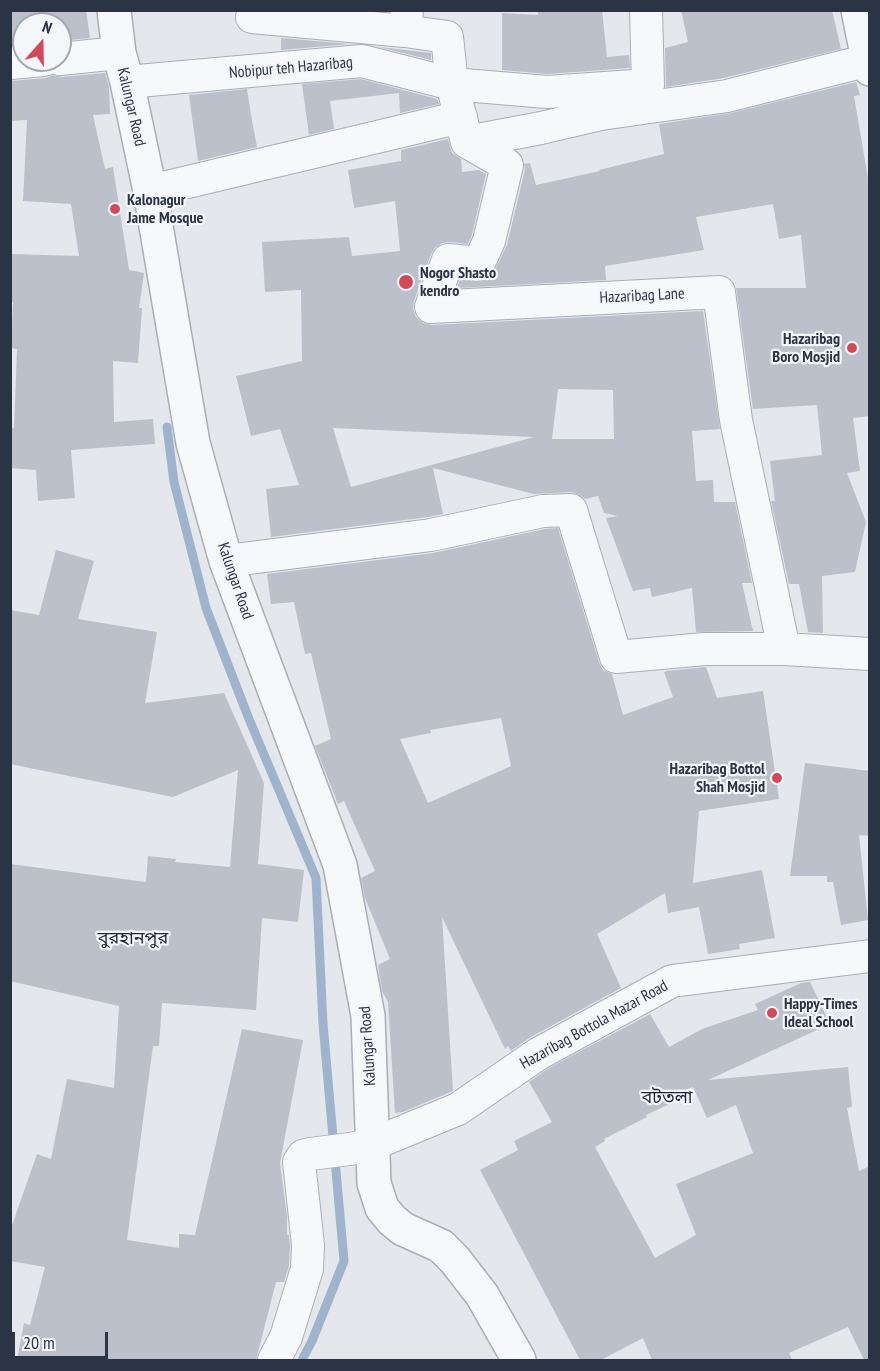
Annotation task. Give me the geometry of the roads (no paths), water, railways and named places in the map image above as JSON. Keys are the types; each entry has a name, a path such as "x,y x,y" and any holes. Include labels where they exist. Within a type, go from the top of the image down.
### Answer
{"street":[{"name":"Kalungar Road","path":"114,10 123,68 150,191 193,443 226,561 340,865 368,1016 361,1147 382,1208 403,1229 441,1246 455,1260 482,1294 519,1360"},
{"name":"Nobipur teh Hazaribag","path":"72,60 123,68 362,62 452,84 547,92 648,85 646,10"},
{"path":"150,191 464,130 541,128 601,114 727,96 869,64 858,10"},
{"path":"252,17 406,21 447,37 452,84 464,130"},
{"name":"Hazaribag Lane","path":"464,130 507,165 489,241 480,263 448,260 431,307 719,292 736,420 784,648"},
{"path":"226,561 431,535 543,511 571,510 616,657 705,649 784,648 870,654"},
{"name":"Hazaribag Bottola Mazar Road","path":"274,1360 286,1337 307,1269 308,1245 299,1162 303,1156 361,1147 458,1109 538,1054 672,981 870,956"}],"waterway":[{"path":"167,427 174,482 206,608 249,719 316,878 323,1024 344,1261 302,1360"}],"place":[{"name":"Kalonagur Jame Mosque","path":"115,209"},
{"name":"Nogor Shasto kendro","path":"406,282"},
{"name":"Hazaribag Boro Mosjid","path":"852,348"},
{"name":"Hazaribag Bottol Shah Mosjid","path":"777,778"},
{"name":"Happy-Times Ideal School","path":"772,1013"}],"district":[{"name":"বুরহানপুর","path":"133,939"},
{"name":"বটতলা","path":"667,1098"}]}
